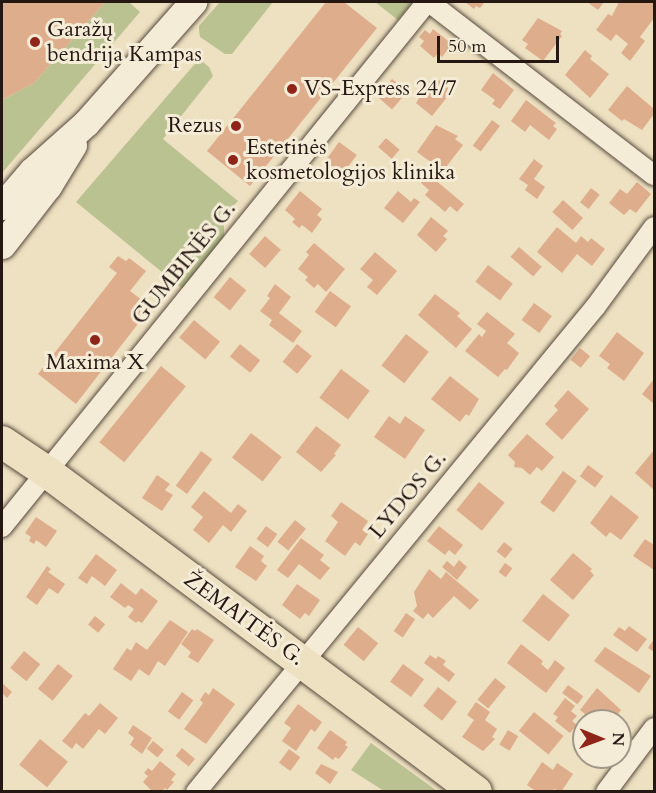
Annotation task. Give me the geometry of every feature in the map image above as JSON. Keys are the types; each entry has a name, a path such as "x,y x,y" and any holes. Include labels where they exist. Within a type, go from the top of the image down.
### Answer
{"main road":[{"path":"2,206 32,171 86,123 193,2"},
{"path":"2,245 48,186 86,123"},
{"path":"2,188 32,171"},
{"name":"ŽEMAITĖS G.","path":"5,442 476,792"}],"street":[{"path":"428,2 654,176"},
{"name":"GUMBINĖS G.","path":"2,527 428,2"},
{"name":"LYDOS G.","path":"196,792 596,306 654,227"},
{"path":"606,792 654,728"}],"green space":[{"path":"105,2 129,2 140,12 2,173 2,100 34,83"},
{"path":"220,2 273,2 232,54 225,54 200,37 199,26"},
{"path":"375,2 413,2 398,20"},
{"path":"199,59 209,67 213,76 163,139 238,201 224,215 224,240 184,290 76,202"},
{"path":"371,743 437,791 384,791 351,770"}],"building":[{"name":"Garažų bendrija Kampas","path":"2,2 105,2 34,83 2,100"},
{"name":"VS-Express 24/7","path":"326,2 344,2 377,28 250,186 207,151"},
{"path":"465,2 485,2 480,8 476,6 474,9"},
{"path":"587,2 604,2 598,10"},
{"path":"619,2 651,2 654,4 654,18 640,37 645,41 630,61 621,53 628,44 616,34 611,41 596,30 608,14 612,16"},
{"path":"538,18 562,31 560,34 562,36 543,61 525,48 528,44 522,40"},
{"path":"433,29 452,44 442,57 438,53 434,58 420,46 424,41 419,37 425,30 430,34"},
{"path":"585,50 592,56 590,59 609,74 590,98 565,75"},
{"path":"493,73 514,90 500,109 492,104 495,100 481,90"},
{"path":"392,79 407,92 392,109 377,96"},
{"path":"439,80 452,91 432,116 416,103 430,81 435,85"},
{"path":"627,86 654,109 654,114 642,130 624,119 622,121 608,110"},
{"path":"526,100 556,123 553,126 557,129 549,140 530,125 525,132 511,121"},
{"path":"492,120 500,126 481,152 473,146"},
{"path":"436,125 458,136 455,139 463,145 443,171 417,152"},
{"path":"386,138 400,150 392,159 378,147"},
{"path":"339,142 357,155 343,174 325,161"},
{"path":"534,159 543,166 534,179 545,187 537,199 525,190 528,185 519,179"},
{"path":"428,174 464,204 457,212 450,206 445,212 425,195 429,190 421,183"},
{"path":"637,182 651,194 636,213 630,209 624,215 609,203 620,189 627,194"},
{"path":"591,188 600,195 589,209 580,202"},
{"path":"300,191 322,209 317,215 322,219 312,233 302,225 299,228 292,222 295,219 285,210"},
{"path":"398,191 411,202 414,198 420,202 403,223 384,208"},
{"path":"563,200 583,218 572,230 552,212"},
{"path":"431,217 448,231 443,236 447,239 436,252 417,235"},
{"path":"557,227 576,243 581,236 588,242 591,238 605,249 592,266 577,254 562,273 537,252"},
{"path":"265,236 281,250 265,268 249,254"},
{"path":"314,243 345,269 326,292 318,284 314,288 305,280 308,277 298,269 309,255 306,252"},
{"path":"519,247 542,267 533,276 510,257"},
{"path":"375,252 397,271 377,295 367,287 373,280 360,269"},
{"name":"Maxima X","path":"118,256 126,261 129,258 146,271 130,291 151,307 76,404 38,374 117,273 109,267"},
{"path":"488,265 513,284 500,300 475,282"},
{"path":"230,277 246,290 230,310 214,297"},
{"path":"275,284 291,297 279,313 302,331 293,343 269,325 272,320 260,311 270,298 267,296"},
{"path":"330,291 351,306 336,327 315,312"},
{"path":"435,294 460,313 457,316 472,329 456,348 418,315"},
{"path":"534,303 552,316 539,333 522,320"},
{"path":"487,312 515,334 507,343 519,353 507,370 505,369 498,377 465,351 479,334 482,337 486,331 477,324"},
{"path":"194,320 220,342 205,359 179,338"},
{"path":"617,332 644,353 624,381 607,368 610,364 599,356"},
{"path":"406,334 429,352 404,383 381,366"},
{"path":"240,344 260,360 250,373 230,356"},
{"path":"297,344 312,356 297,374 283,362"},
{"path":"580,348 590,356 581,368 571,360"},
{"path":"161,366 186,386 124,462 99,442"},
{"path":"341,369 370,391 348,419 319,398"},
{"path":"450,376 479,399 469,416 466,414 460,422 431,399"},
{"path":"654,379 654,404 642,394"},
{"path":"568,390 589,409 562,440 545,424 558,410 554,406"},
{"path":"389,416 400,424 405,416 425,430 405,459 374,437"},
{"path":"316,426 341,445 334,454 336,455 321,472 296,452"},
{"path":"251,433 282,457 263,481 232,457"},
{"path":"527,434 554,457 542,471 537,467 530,475 522,468 514,467 515,462 508,455"},
{"path":"654,450 654,490 635,473"},
{"path":"201,451 212,459 187,494 176,486"},
{"path":"588,465 603,476 595,487 580,476"},
{"path":"563,471 577,481 554,513 540,503"},
{"path":"157,475 170,484 165,490 173,495 162,511 142,498"},
{"path":"479,482 505,503 482,531 456,510"},
{"path":"204,491 231,513 238,504 247,511 231,532 223,525 209,543 193,530 203,517 191,507"},
{"path":"611,495 639,517 621,540 610,532 606,537 590,523"},
{"path":"341,502 368,521 362,530 368,534 360,546 355,542 345,556 325,541 338,522 331,516"},
{"path":"36,517 57,531 46,547 36,540 34,544 29,541 31,537 25,533"},
{"path":"295,520 306,529 288,551 277,542"},
{"path":"266,526 277,534 268,547 257,539"},
{"path":"439,526 463,545 455,555 449,550 445,555 427,541"},
{"path":"301,538 324,555 320,560 330,568 320,580 299,564 288,578 277,570"},
{"path":"645,539 654,545 654,570 633,556"},
{"path":"504,542 513,549 505,558 497,551"},
{"path":"250,546 264,556 261,561 267,566 256,581 235,567"},
{"path":"573,553 592,569 590,571 594,575 573,600 550,580"},
{"path":"96,554 117,570 105,586 92,576 87,584 78,578"},
{"path":"459,560 467,567 457,580 442,567 447,561 454,567"},
{"path":"505,563 512,568 506,577 499,572"},
{"path":"47,566 51,569 48,572 65,584 58,594 49,588 37,605 26,597"},
{"path":"429,569 441,579 446,572 479,600 470,610 454,596 433,618 428,613 423,619 413,611 417,606 414,592"},
{"path":"121,583 136,595 141,588 158,601 142,623 138,621 136,623 128,617 134,609 128,605 125,608 110,597"},
{"path":"297,584 320,600 309,616 305,613 300,619 282,605"},
{"path":"543,594 570,615 549,642 522,621"},
{"path":"406,613 415,619 403,637 394,631"},
{"path":"95,616 105,624 98,633 88,625"},
{"path":"170,620 188,632 165,666 158,661 149,676 139,669 131,681 113,669 127,648 131,651 136,642 147,650"},
{"path":"629,626 647,639 637,652 613,635 619,627 625,631"},
{"path":"358,627 378,643 364,661 344,645"},
{"path":"192,629 195,631 197,629 214,640 198,663 188,657 191,652 181,644"},
{"path":"654,639 654,652 648,648"},
{"path":"521,644 543,661 541,664 548,670 555,660 565,668 546,693 507,663"},
{"path":"605,647 651,676 639,693 594,661"},
{"path":"24,651 40,664 26,681 10,668"},
{"path":"430,655 436,659 438,656 446,661 443,665 455,674 449,682 424,663"},
{"path":"58,664 73,676 53,701 38,689"},
{"path":"403,664 424,679 411,697 390,682"},
{"path":"495,678 506,687 488,709 477,700"},
{"path":"2,683 12,692 7,698 2,693"},
{"path":"568,685 583,696 577,704 562,693"},
{"path":"438,687 457,702 442,721 423,706"},
{"path":"213,688 235,704 206,744 184,729 203,703 200,700 205,692 209,695"},
{"path":"597,688 620,709 581,709"},
{"path":"182,692 193,700 179,720 168,711"},
{"path":"565,698 575,706 571,711 572,731 570,733 555,721 558,717 553,714"},
{"path":"476,702 490,712 485,720 497,729 492,737 495,739 483,751 462,737 474,720 467,715"},
{"path":"100,703 118,718 105,734 99,729 83,749 76,743 72,749 62,741 85,713 89,716"},
{"path":"298,704 322,722 315,732 311,729 296,751 282,741 291,728 284,723"},
{"path":"534,712 564,736 548,755 519,731"},
{"path":"133,725 152,738 142,754 130,745 134,738 128,733"},
{"path":"330,730 347,742 345,745 348,747 339,759 335,757 333,760 317,748"},
{"path":"508,730 518,736 510,751 499,745"},
{"path":"40,739 68,762 47,787 19,765"},
{"path":"153,741 164,750 158,758 147,749"},
{"path":"182,748 195,759 189,767 176,756"},
{"path":"289,749 300,757 290,771 279,763"},
{"path":"160,761 176,774 171,780 174,782 167,790 165,788 161,792 153,792 143,782 148,776 144,773 148,768 152,771"},
{"path":"542,762 553,770 557,763 573,774 561,792 554,789 552,792 537,792 527,785"},
{"path":"321,764 338,772 330,784 315,773"}],"place":[{"name":"Garažų bendrija Kampas","path":"35,42"},
{"name":"VS-Express 24/7","path":"292,89"},
{"name":"Rezus","path":"236,126"},
{"name":"Estetinės kosmetologijos klinika","path":"233,160"},
{"name":"Maxima X","path":"95,340"}]}
